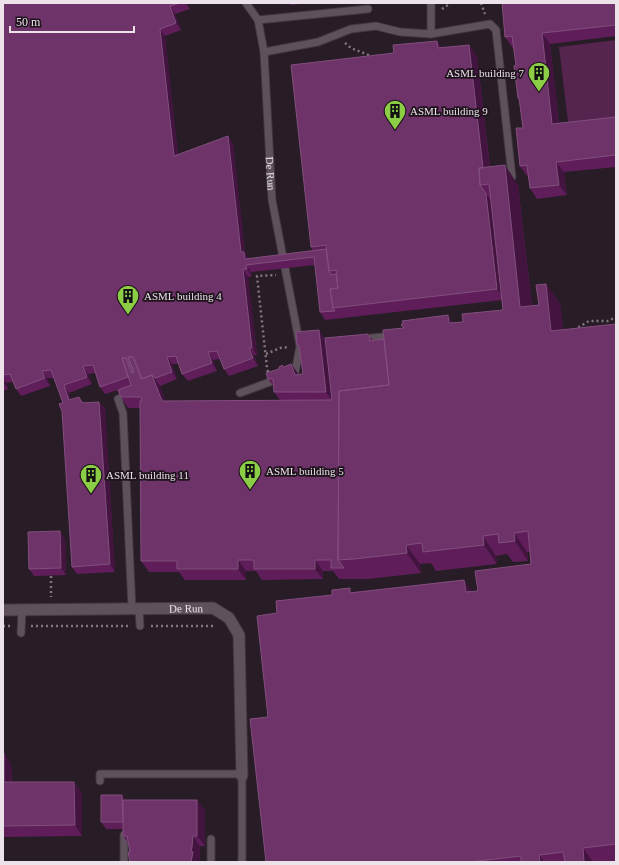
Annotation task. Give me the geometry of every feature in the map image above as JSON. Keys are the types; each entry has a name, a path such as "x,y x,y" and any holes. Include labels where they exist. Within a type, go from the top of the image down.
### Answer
{"street":[{"name":"De Run","path":"3,610 213,608 229,618 239,635 242,775"}],"lane":[{"name":"De Run","path":"240,393 295,373 300,346 272,200 264,52 258,20 246,3"},
{"path":"431,3 431,34"},
{"path":"258,20 368,9"},
{"path":"264,52 318,42 352,29 376,26 400,32 431,34 490,24 496,30 512,177"},
{"path":"356,340 396,336"},
{"path":"300,346 308,345"},
{"path":"137,392 118,399 123,413 136,609 140,626"},
{"path":"21,630 22,610"},
{"path":"100,781 100,774 242,775 242,862"},
{"path":"124,835 124,862"},
{"path":"211,839 211,862"}],"path":[{"path":"272,382 267,368 257,276 286,274"},
{"path":"572,330 589,321 608,321 616,317"},
{"path":"608,321 609,327"},
{"path":"266,354 280,348 300,346"},
{"path":"51,576 51,610"},
{"path":"3,626 21,630 140,626 216,626"}],"shaded area":[{"path":"616,40 616,124 569,130 559,47"}],"building":[{"name":"ASML building 4","path":"3,3 180,3 170,6 176,23 160,29 174,156 228,136 241,252 244,252 245,259 326,249 329,271 331,275 336,274 338,288 330,289 333,308 335,311 320,312 314,257 246,265 247,269 243,269 252,348 249,348 253,358 224,369 217,351 208,352 212,363 182,374 176,356 167,357 172,372 155,378 152,375 142,379 135,360 133,357 128,357 134,372 132,372 126,358 122,358 128,377 100,387 93,365 83,366 87,377 64,385 69,400 79,397 82,403 99,402 110,564 72,567 62,411 59,404 63,403 51,370 42,371 45,378 16,389 10,374 3,375"},
{"name":"ASML building 7","path":"502,3 616,3 616,25 542,33 552,124 616,117 616,155 556,162 559,185 530,188 527,165 520,166 516,128 523,128 514,66 516,65 512,36 505,37"},
{"name":"ASML building 9","path":"437,41 438,48 469,45 483,168 479,168 480,185 486,194 497,289 333,308 330,289 338,288 336,270 329,271 326,245 311,247 291,65 394,53 393,45"},
{"path":"505,165 520,307 539,305 536,285 546,284 551,331 616,324 616,844 583,848 584,862 565,862 563,852 539,855 540,862 521,862 521,856 470,862 266,862 250,719 268,717 257,616 277,613 276,601 332,595 332,590 350,588 350,593 464,580 466,592 478,591 475,571 531,564 528,531 514,533 515,541 499,543 498,534 483,536 484,545 423,552 422,543 406,545 407,553 338,560 339,391 389,385 383,330 404,328 401,325 403,323 402,321 448,315 449,323 463,322 462,314 503,310 489,184 480,185 479,168"},
{"path":"319,330 326,392 274,392 273,379 268,379 266,373 279,369 282,365 284,367 291,364 295,375 303,374 296,332"},
{"name":"ASML building 5","path":"368,334 370,337 369,341 384,339 389,385 339,391 338,560 344,568 331,568 331,560 315,560 315,569 254,569 254,560 238,560 238,569 177,569 177,561 141,561 140,401 142,401 141,397 121,397 118,390 131,385 122,358 126,358 131,373 134,372 128,357 133,357 141,379 152,375 162,401 332,400 325,338"},
{"path":"60,531 61,568 29,569 28,532"},
{"path":"3,753 4,782 74,782 75,825 3,826"},
{"path":"101,795 122,795 123,822 101,822"},
{"path":"123,800 197,800 197,836 193,836 191,851 193,852 191,862 130,862 127,836 123,836"}],"place":[{"name":"ASML building 7","path":"539,92"},
{"name":"ASML building 9","path":"395,130"},
{"name":"ASML building 4","path":"128,316"},
{"name":"ASML building 5","path":"250,490"},
{"name":"ASML building 11","path":"91,494"}]}
